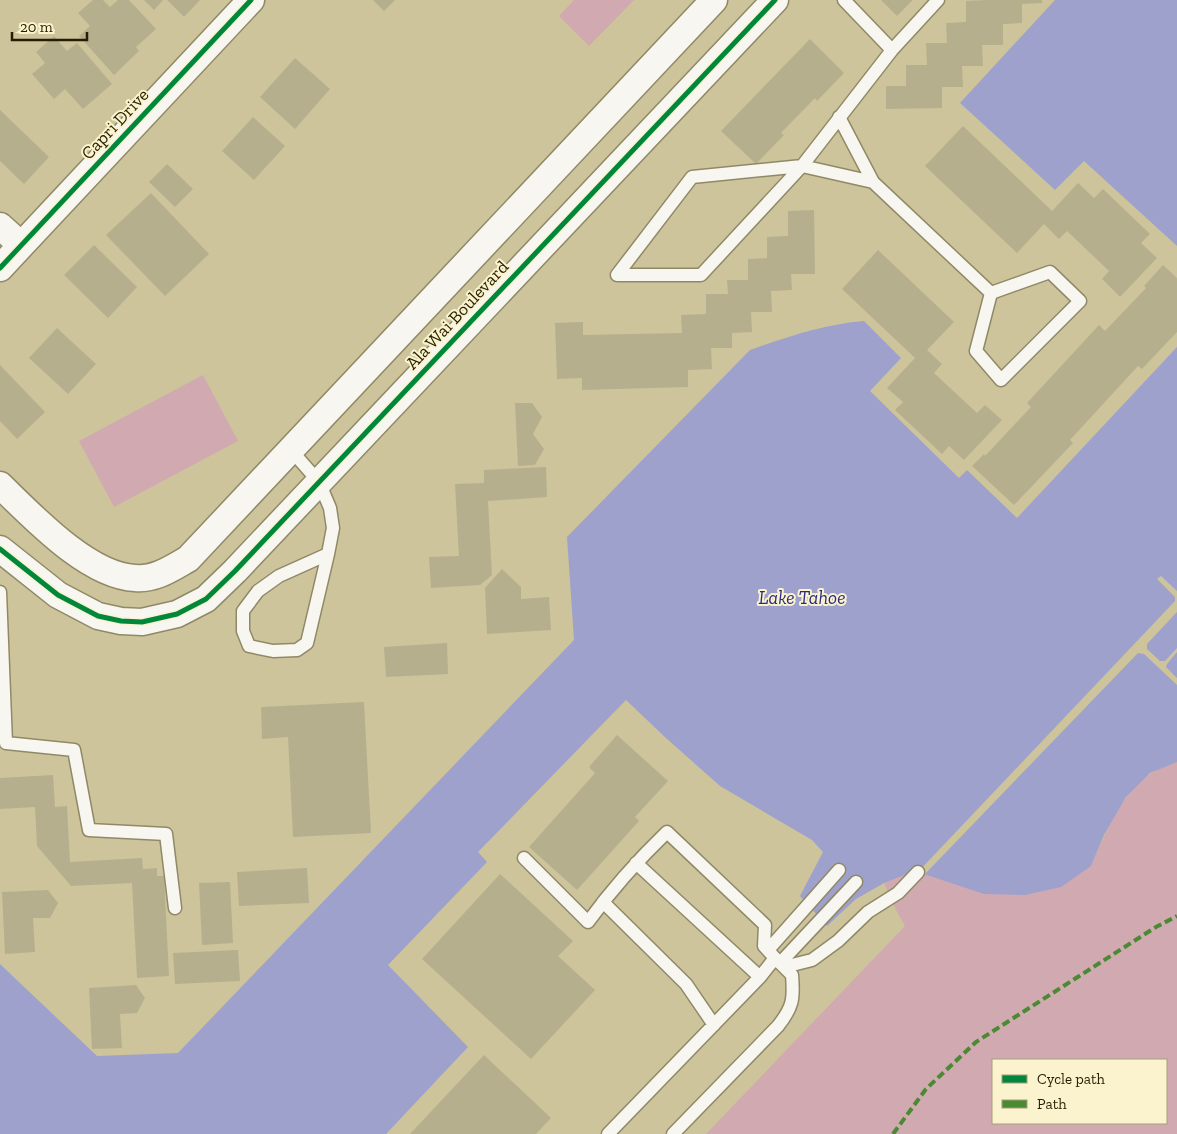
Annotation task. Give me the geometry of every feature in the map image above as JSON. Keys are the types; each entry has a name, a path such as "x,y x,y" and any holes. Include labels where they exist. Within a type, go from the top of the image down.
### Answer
{"street":[{"name":"Capri Drive","path":"0,268 251,0"},
{"name":"Ala Wai Boulevard","path":"0,485 50,532 88,561 113,573 135,578 161,574 188,558 714,0"},
{"name":"Ala Wai Boulevard","path":"0,549 58,595 98,616 121,621 142,622 176,614 206,599 235,571 775,0"},
{"path":"0,226 21,245"}],"lane":[{"path":"844,0 892,50"},
{"path":"873,182 802,166 692,177 618,275 701,275 802,166 892,50 938,0"},
{"path":"839,117 873,182 992,293"},
{"path":"1050,272 1080,301 1001,380 976,351 992,293 1050,272"},
{"path":"291,450 319,482 330,508 332,528 328,554 307,643 297,650 272,651 249,646 243,631 242,611 258,591 279,576 328,554"},
{"path":"0,592 6,743 74,750 89,830 166,834 176,908"},
{"path":"524,858 588,922 636,863 667,832 765,925 764,946 792,975 794,992 788,1012 778,1026 673,1134"},
{"path":"636,863 760,977"},
{"path":"777,960 839,870"},
{"path":"777,960 812,960 838,941 868,912 898,893 918,872"},
{"path":"608,1134 760,977 856,882"},
{"path":"603,902 686,984 714,1025"}],"shaded area":[{"path":"574,0 634,0 589,46 559,16"},
{"path":"203,375 238,441 114,507 79,441"},
{"path":"1177,762 1177,1134 706,1134 905,926 884,883 915,871 946,880 1091,866 1123,802 1142,780 1161,768"}],"water":[{"path":"1055,0 1177,0 1177,246 1084,161 1055,190 960,103"},
{"name":"Lake Tahoe","path":"864,321 901,358 870,391 959,478 967,470 1017,518 1177,347 1177,762 1150,773 1126,797 1104,835 1091,866 1061,887 1025,895 984,894 915,871 884,883 856,899 827,926 800,896 823,852 812,840 720,786 626,700 478,852 487,862 388,965 468,1047 386,1134 0,1134 0,964 97,1056 178,1053 574,640 567,537 750,350 821,328"}],"pier":[{"path":"1161,576 1177,591 1177,612 1147,644 1147,649 1160,661 1165,661 1177,648 1177,652 1166,667 1177,678 1177,685 1144,654 1138,653 925,874 918,872 1175,601 1175,597 1157,579"}],"building":[{"path":"93,0 103,0 110,7 118,0 129,0 156,29 136,47 139,51 114,75 79,36 90,26 78,13"},
{"path":"144,0 163,0 154,10"},
{"path":"167,0 200,0 184,17"},
{"path":"373,0 395,0 384,11"},
{"path":"881,0 913,0 897,16"},
{"path":"1042,0 1042,3 1022,4 1022,23 1003,24 1003,45 982,45 983,66 962,66 963,87 942,87 942,108 886,109 886,86 906,86 906,65 927,65 926,43 947,43 946,23 966,22 966,1"},
{"path":"54,36 67,51 77,43 112,84 83,109 65,89 54,99 32,74 45,63 36,52"},
{"path":"810,39 844,73 817,101 815,98 781,133 784,135 756,164 721,131"},
{"path":"295,58 330,89 295,129 260,97"},
{"path":"0,110 49,157 24,184 0,161"},
{"path":"253,117 285,146 254,180 222,151"},
{"path":"963,126 1052,211 1078,183 1094,198 1103,189 1150,234 1141,243 1157,258 1120,297 1102,279 1109,271 1067,231 1059,239 1044,224 1017,253 925,166"},
{"path":"167,164 193,189 175,207 149,182"},
{"path":"151,193 209,254 165,296 106,235"},
{"path":"814,210 815,274 791,274 792,290 771,291 772,312 751,312 752,332 732,333 732,348 711,348 712,369 688,370 688,387 582,390 582,378 557,379 555,323 583,322 583,335 682,333 681,315 706,314 706,294 728,294 727,280 748,280 748,259 767,258 767,237 788,236 788,211"},
{"path":"94,245 137,287 108,318 64,275"},
{"path":"878,250 954,322 927,350 942,364 934,373 977,413 985,405 1002,420 964,460 949,446 942,454 895,410 903,402 887,388 915,358 842,289"},
{"path":"1163,265 1177,278 1177,332 1142,369 1138,366 1070,440 1073,443 1014,505 972,466 984,454 985,456 1031,407 1027,403 1099,325 1105,331 1146,288 1144,286"},
{"path":"57,328 96,364 68,394 29,358"},
{"path":"0,365 45,412 17,439 0,421"},
{"path":"515,403 532,403 542,417 533,434 544,449 535,465 518,466"},
{"path":"546,467 547,497 488,501 492,575 480,585 431,588 429,557 459,556 455,484 484,483 484,470"},
{"path":"502,569 521,587 521,599 549,597 551,630 487,634 485,588"},
{"path":"447,643 448,674 386,677 384,647"},
{"path":"364,702 371,833 293,837 288,737 262,739 261,707"},
{"path":"617,735 668,781 635,817 639,821 577,890 529,847 595,773 589,767"},
{"path":"53,775 55,807 67,806 70,862 142,858 143,869 157,868 157,876 164,876 169,976 137,978 132,883 71,886 37,846 35,807 0,809 0,778"},
{"path":"307,868 309,903 239,906 237,872"},
{"path":"500,874 573,941 558,956 595,990 531,1059 422,959"},
{"path":"230,882 233,943 202,945 199,883"},
{"path":"48,890 58,903 50,918 33,918 35,952 5,954 2,892"},
{"path":"238,950 240,981 175,984 173,953"},
{"path":"136,985 145,998 137,1013 120,1014 122,1048 92,1049 89,988"},
{"path":"484,1055 551,1118 536,1134 410,1134"}],"marked path":[{"path":"893,1134 926,1089 976,1042 1156,927 1177,916"}],"cycle path":[{"path":"0,268 251,0"},
{"path":"0,549 58,595 98,616 121,621 142,622 177,614 206,599 235,571 775,0"}]}
